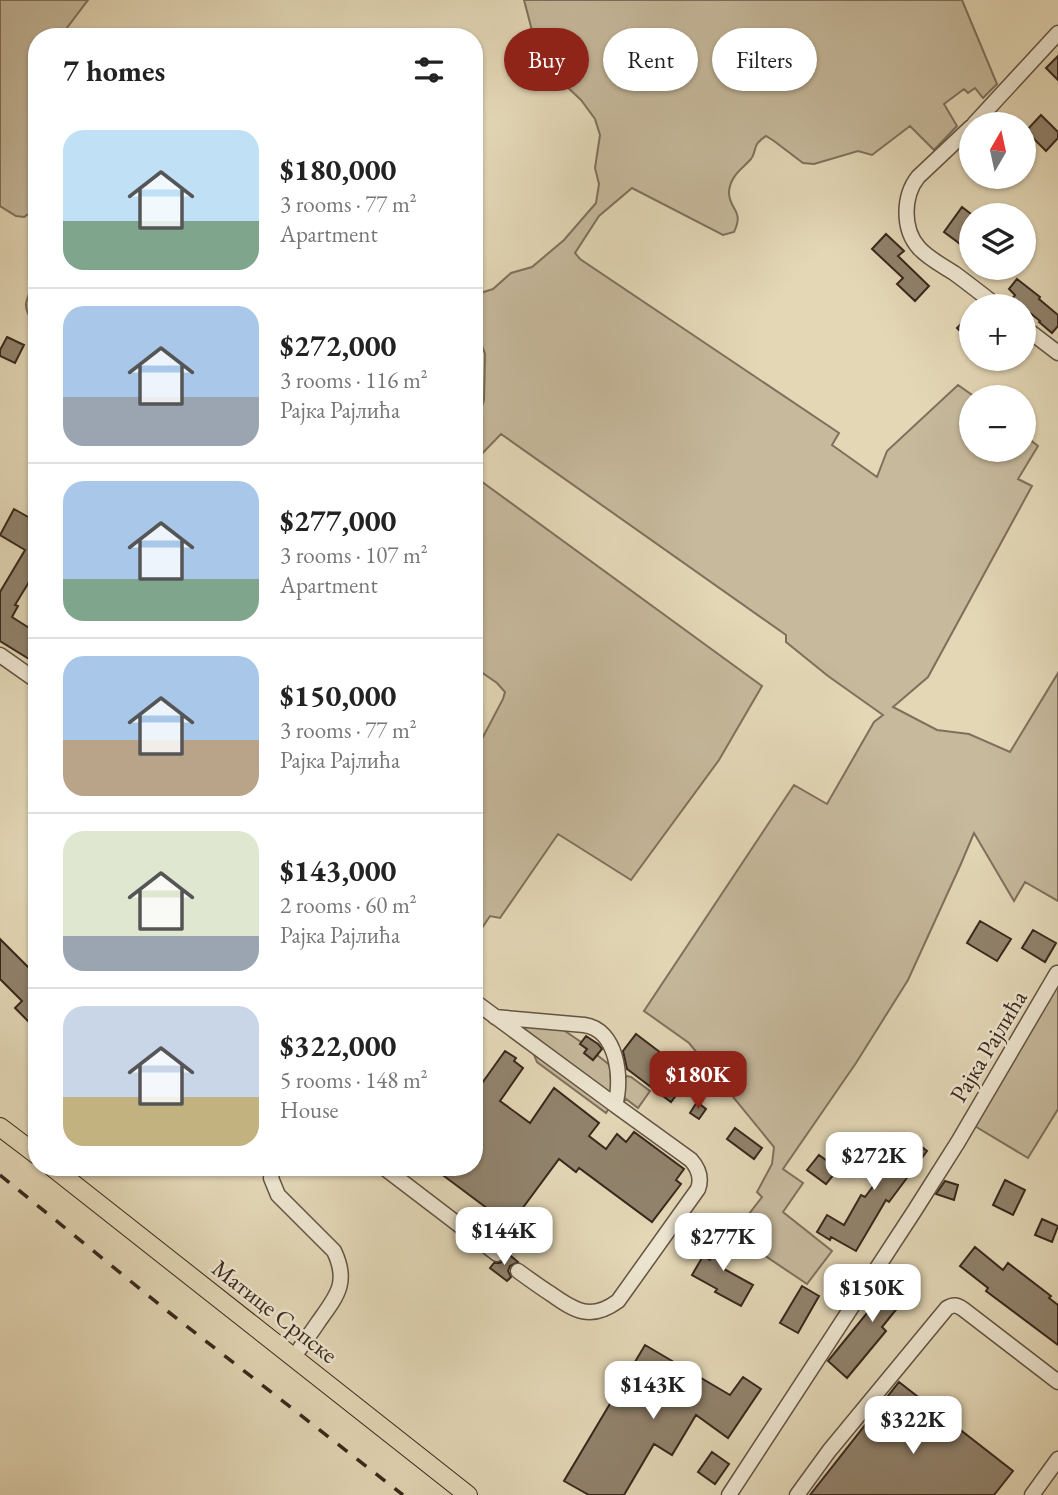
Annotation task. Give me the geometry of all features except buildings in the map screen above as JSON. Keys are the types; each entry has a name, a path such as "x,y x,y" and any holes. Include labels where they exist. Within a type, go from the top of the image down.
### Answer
{"main road":[{"path":"0,1126 28,1148"},
{"name":"Матице Српске","path":"63,1176 468,1495"}],"street":[{"path":"985,112 1058,33"},
{"path":"959,139 912,185 907,216 909,229 918,247 981,294"},
{"path":"1036,336 1058,353"},
{"path":"0,654 28,674"},
{"name":"Рајка Рајлића","path":"729,1495 929,1188 1057,973"},
{"path":"483,1008 691,1160 700,1177 698,1189 618,1301 610,1307 592,1312 573,1309 518,1271"},
{"path":"495,1017 584,1025 605,1036 618,1071 619,1084 615,1105"},
{"path":"271,1176 278,1195 334,1251 341,1271 338,1295 294,1357"},
{"path":"395,1176 497,1254"},
{"path":"797,1495 829,1451 947,1307 957,1305 963,1309 1058,1382"},
{"path":"1032,1495 1058,1459"}],"shaded area":[{"path":"0,0 88,0 67,28 28,28 28,214 24,217 16,216 0,206"},
{"path":"524,0 962,0 997,84 983,98 975,88 968,93 964,89 944,104 957,126 934,150 910,126 872,155 858,151 814,164 803,163 766,136 758,143 752,157 730,185 729,197 738,219 734,232 723,235 632,188 599,216 575,253 580,259 839,433 832,445 877,477 887,451 958,385 959,462 1028,462 1018,479 1032,486 928,677 893,707 937,730 969,734 1010,752 1058,673 1058,901 1025,882 1014,901 974,833 908,980 856,1063 783,1169 803,1183 783,1212 832,1251 807,1284 740,1239 752,1224 745,1219 762,1197 757,1192 772,1164 774,1147 689,1043 644,1011 794,785 827,804 874,722 883,715 786,642 786,635 501,434 483,453 483,292 493,289 511,273 532,267 564,240 596,203 599,184 595,168 600,135 595,119 571,91 589,91 589,28 531,28"},
{"path":"483,483 762,686 719,760 631,880 558,834 500,918 490,916 483,926 483,737 505,692 483,673"},
{"path":"1058,984 1058,1109 1028,1158 973,1125"},
{"path":"517,1025 562,1029 581,1042 587,1049 585,1053 593,1060 597,1055 611,1066 613,1095"},
{"path":"533,1052 611,1105 606,1113 537,1062"},
{"path":"627,1076 650,1091 638,1108 626,1099 622,1104"}],"railway":[{"path":"0,1175 166,1310 403,1495"}]}
